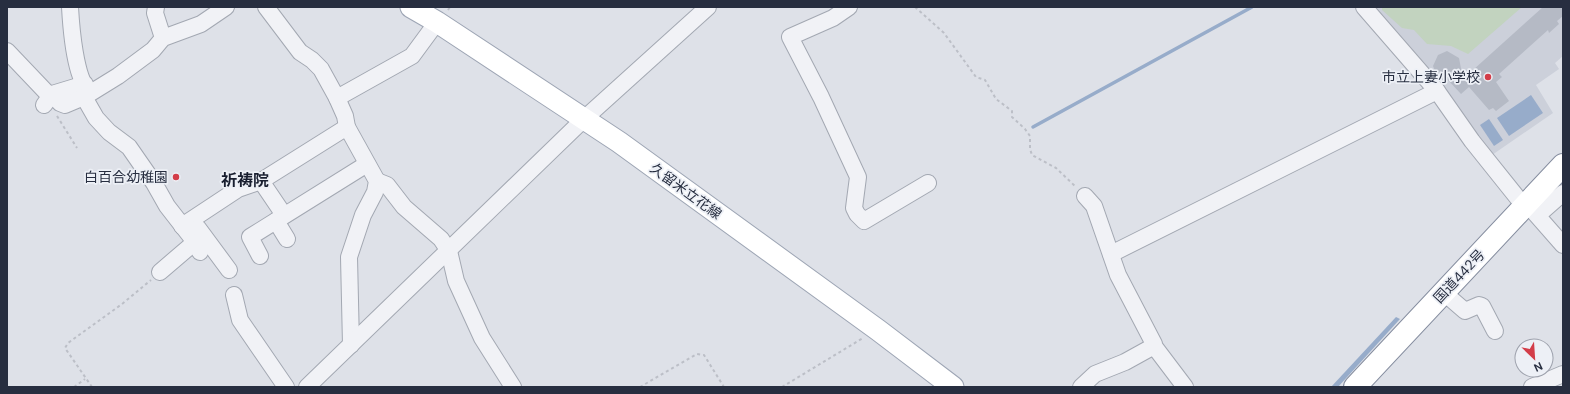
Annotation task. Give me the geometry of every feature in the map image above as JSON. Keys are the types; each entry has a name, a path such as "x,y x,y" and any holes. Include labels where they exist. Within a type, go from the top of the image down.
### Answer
{"highway":[{"name":"国道442号","path":"1364,384 1443,292 1530,208 1563,165"}],"main road":[{"name":"久留米立花線","path":"411,7 437,22 619,142 878,330 953,387"}],"street":[{"path":"70,7 73,47 96,118 109,132 129,147 154,183 167,206 188,222 202,236 229,270"},
{"path":"156,7 155,13 163,38"},
{"path":"7,51 47,93 48,100 87,91 118,76 147,54 163,38 201,24 226,7"},
{"path":"266,7 300,52 312,60 321,69 337,98 345,116 347,127 376,181 375,192 363,215 349,257 351,345"},
{"path":"307,387 584,119 708,7"},
{"path":"849,7 833,18 790,37 821,97 858,177 854,208 864,226 928,183"},
{"path":"1364,7 1437,91 1472,141 1563,245"},
{"path":"337,98 412,56 437,22"},
{"path":"1111,254 1437,91"},
{"path":"188,222 238,190 261,181 347,127"},
{"path":"260,256 250,237 367,164"},
{"path":"261,181 280,218 287,239"},
{"path":"376,181 387,185 404,207 441,239 449,251 456,281 482,338 513,387"},
{"path":"1530,208 1563,193"},
{"path":"1085,196 1094,206 1118,275 1154,346 1185,387"},
{"path":"160,272 197,247 188,222"},
{"path":"1443,292 1465,311 1479,304 1482,306 1495,331"},
{"path":"234,295 240,320 286,387"},
{"path":"1081,387 1095,374 1125,362 1154,346"},
{"path":"1532,387 1563,374"}],"path":[{"path":"437,22 450,7 478,7"},
{"path":"915,7 944,33 976,76 985,80 996,99 1012,112 1012,117 1030,136 1030,149 1032,155 1056,168 1085,196"},
{"path":"48,100 77,148"},
{"path":"92,387 66,348 68,343 122,304 160,272"},
{"path":"782,387 878,330"},
{"path":"640,387 697,354 704,355 724,387"},
{"path":"74,387 86,378"}],"shaded area":[{"name":"市立上妻小学校","path":"1372,7 1563,7 1563,56 1555,63 1559,69 1536,85 1553,113 1492,155"}],"green space":[{"path":"1382,7 1522,7 1468,54 1451,46 1427,44 1414,30 1402,28 1382,10"}],"water":[{"path":"1531,95 1543,113 1509,136 1497,118"},
{"path":"1489,119 1503,140 1494,146 1480,125"},
{"path":"1396,317 1400,319 1338,387 1331,387"}],"building":[{"path":"1543,7 1563,7 1563,16 1557,21 1559,24 1549,33 1548,30 1499,74 1502,77 1496,82 1509,101 1496,111 1493,108 1489,110 1469,87 1461,94 1448,80 1446,81 1437,76 1433,66 1438,55 1447,51 1459,58 1463,79"}],"waterway":[{"path":"1033,127 1252,7"}],"place":[{"name":"市立上妻小学校","path":"1488,77"},
{"name":"白百合幼稚園","path":"176,177"}],"district":[{"name":"祈祷院","path":"245,180"}]}
